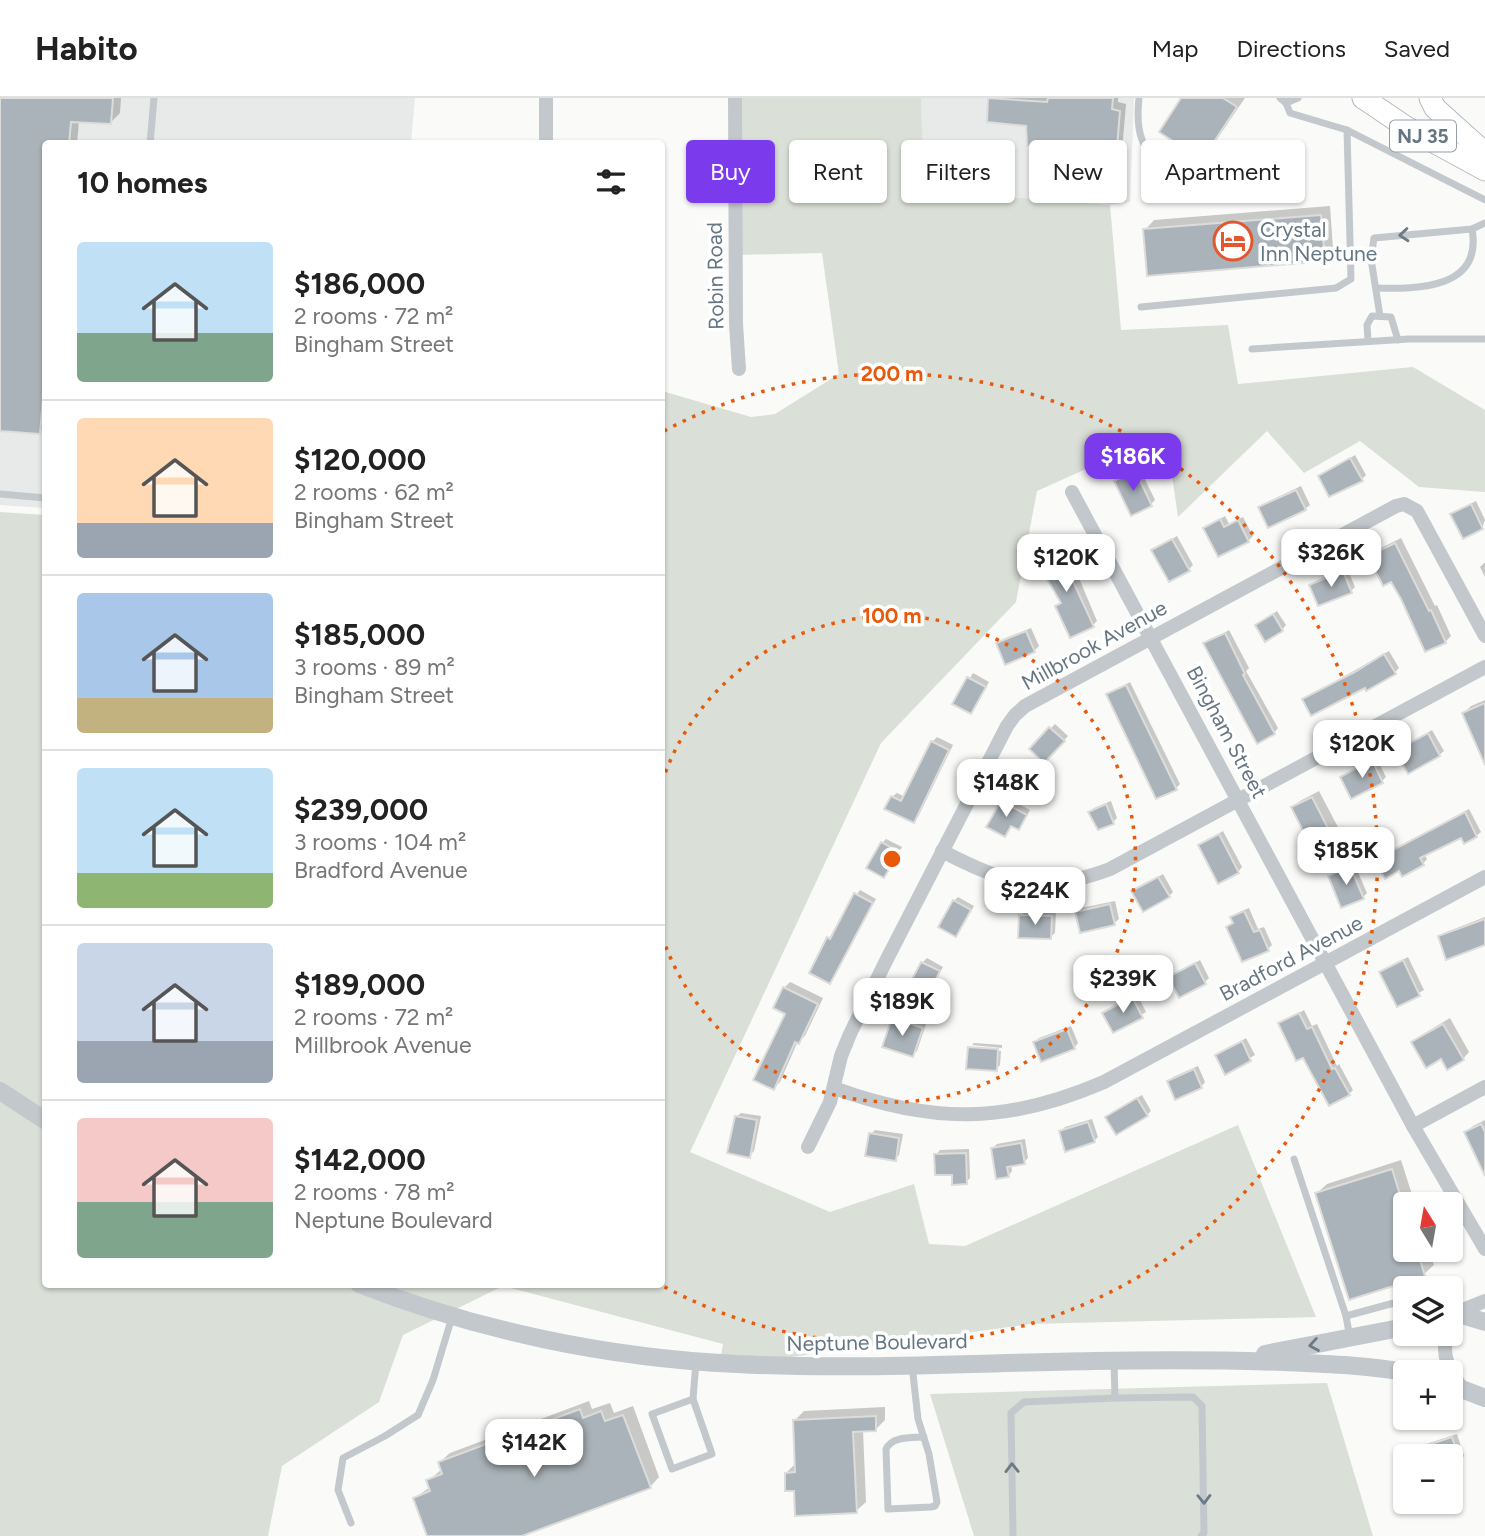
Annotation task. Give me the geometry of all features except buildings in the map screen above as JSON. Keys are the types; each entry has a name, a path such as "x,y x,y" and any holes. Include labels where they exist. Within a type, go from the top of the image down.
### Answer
{"main road":[{"name":"NJ 35","path":"1363,98 1406,127 1485,170"},
{"name":"NJ 35","path":"1430,98 1435,108 1485,153"}],"street":[{"path":"546,98 547,140"},
{"name":"Robin Road","path":"735,98 736,324 739,369"},
{"name":"Bingham Street","path":"1072,492 1413,1126 1485,1249"},
{"name":"Millbrook Avenue","path":"808,1147 821,1125 850,1034 942,851 1015,715 1025,706 1404,504 1417,511 1485,636"},
{"path":"942,851 982,872 1036,883 1068,881 1110,869 1485,667"},
{"name":"Bradford Avenue","path":"834,1087 899,1108 939,1114 993,1114 1041,1106 1104,1082 1485,877"},
{"path":"1413,1126 1485,1087"},
{"path":"0,1091 42,1118"},
{"name":"Neptune Boulevard","path":"371,1288 452,1316 562,1342 696,1361 798,1366 1227,1360 1353,1365 1393,1370"},
{"path":"1463,1312 1485,1301"},
{"path":"1463,1319 1485,1322"},
{"path":"1227,1360 1393,1330"},
{"path":"1463,1390 1485,1398"}],"lane":[{"path":"150,140 153,98"},
{"path":"1139,98 1136,122 1142,140"},
{"path":"1298,98 1284,100 1290,113 1347,130 1485,200"},
{"path":"1140,307 1336,288 1351,279 1347,130"},
{"path":"1380,316 1371,258 1374,238 1472,229 1485,223"},
{"path":"1376,288 1446,283 1464,270 1474,242 1472,229"},
{"path":"1368,341 1367,325 1372,316 1391,317 1398,340"},
{"path":"1252,349 1368,341 1485,339"},
{"path":"0,494 42,498"},
{"path":"1294,1159 1346,1316 1350,1339"},
{"path":"1346,1316 1393,1303"},
{"path":"351,1523 338,1490 343,1458 418,1415 433,1380 452,1316"},
{"path":"693,1399 652,1415 673,1469 712,1454 693,1399 696,1361"},
{"path":"1114,1361 1115,1398"},
{"path":"912,1364 918,1419 924,1437 936,1483 937,1502 935,1506 888,1509 887,1444 896,1440 924,1437"},
{"path":"1013,1536 1012,1413 1024,1402 1193,1397 1202,1406 1204,1533 1201,1536"}],"shaded area":[{"path":"0,98 415,98 411,140 42,140 42,508 0,505"},
{"path":"731,98 921,98 922,140 901,140 901,203 1015,203 1015,197 1029,198 1029,203 1110,205 1121,330 1228,325 1238,384 1413,367 1485,410 1485,492 1419,487 1360,441 1304,473 1267,431 1178,517 1169,455 1126,451 1037,491 1016,602 881,743 690,1152 830,1212 914,1184 929,1244 965,1246 1238,1125 1316,1317 1030,1324 719,1367 723,1344 511,1288 665,1288 665,392 751,417 775,414 839,374 822,253 736,255 734,203 775,203 775,140 732,140"},
{"path":"921,98 1134,98 1130,202 1127,202 1127,140 1029,140 1029,199 1015,197 1015,140 922,140"},
{"path":"1085,203 1123,203 1110,205"},
{"path":"0,512 42,515 42,1288 499,1288 403,1335 379,1402 282,1466 268,1536 0,1536"},
{"path":"1327,1383 1373,1536 974,1536 930,1394"}],"place":[{"name":"Crystal Inn Neptune","path":"1233,241"}]}
